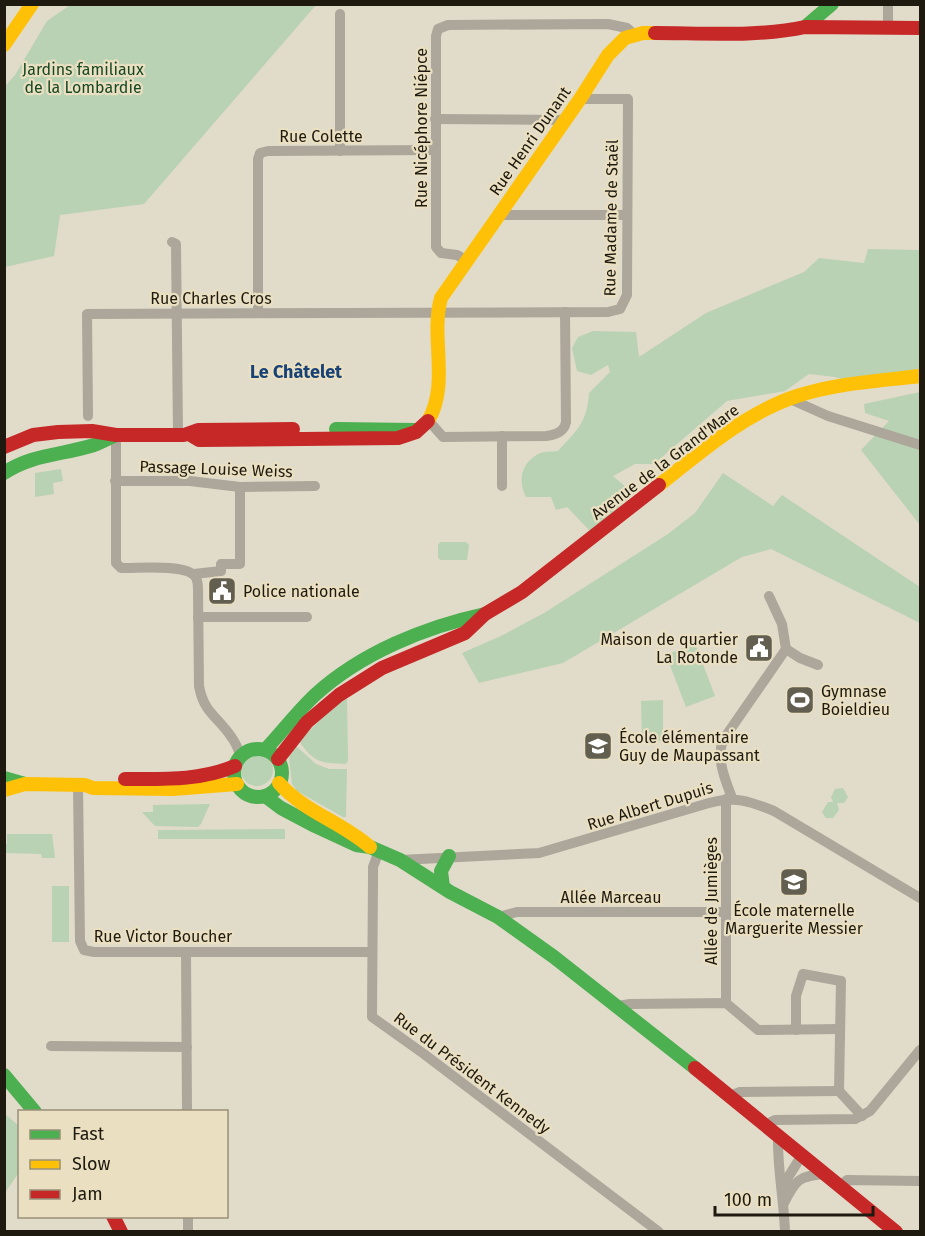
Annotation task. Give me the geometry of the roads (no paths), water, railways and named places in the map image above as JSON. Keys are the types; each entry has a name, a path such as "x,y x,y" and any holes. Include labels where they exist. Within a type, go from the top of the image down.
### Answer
{"street":[{"path":"4,45 32,4"},
{"path":"805,27 832,4"},
{"path":"888,4 888,28"},
{"path":"340,14 340,151"},
{"name":"Rue Nicéphore Niépce","path":"468,261 457,255 441,253 436,247 435,36 438,29 442,26 608,24 627,28 635,35"},
{"path":"635,35 776,31 805,27 921,28"},
{"name":"Rue Henri Dunant","path":"423,425 434,409 437,393 437,312 441,298 566,120 598,70 616,46 625,38 635,35"},
{"name":"Rue Madame de Staël","path":"437,312 612,312 623,305 627,295 628,99 580,99"},
{"path":"435,119 566,120"},
{"name":"Rue Colette","path":"258,313 258,155 263,151 436,150"},
{"path":"500,214 627,215"},
{"path":"172,242 176,244 183,434"},
{"name":"Rue Charles Cros","path":"88,416 87,314 437,312"},
{"path":"4,447 33,435 92,431 116,435 183,434 199,440 380,438 407,436 423,425 443,436 551,436 563,430 566,422 565,312"},
{"name":"Avenue de la Grand'Mare","path":"278,759 307,722 339,695 382,668 465,633 485,614 522,592 724,434 757,414 810,392 921,376"},
{"path":"790,399 828,416 921,445"},
{"path":"4,473 27,459 93,446 116,435"},
{"path":"116,435 116,558 118,566 178,568 194,574 221,571 221,564 240,564 240,487"},
{"path":"502,436 502,486"},
{"name":"Passage Louise Weiss","path":"116,481 190,481 240,487 315,486"},
{"path":"194,574 198,583 201,697 208,711 232,737 238,761 234,779 247,794 265,796 281,808 315,826 356,845 374,849 400,860 498,917 618,1006 896,1232"},
{"path":"769,596 782,624 786,649 818,665"},
{"name":"Avenue de la Grand'Mare","path":"265,750 315,695 342,673 428,632 463,618 485,614"},
{"path":"198,617 307,617"},
{"name":"Allée de Jumièges","path":"726,1003 729,798 719,749 786,649"},
{"path":"82,785 93,779 213,776 253,749 265,750 278,759 281,769 279,783 265,796"},
{"path":"4,778 25,784 82,785 93,788 173,789 237,784"},
{"path":"279,783 297,800 360,836 374,849"},
{"path":"4,790 25,784"},
{"name":"Rue Victor Boucher","path":"82,785 80,941 84,950 94,952 372,952"},
{"name":"Rue Albert Dupuis","path":"400,860 550,851 729,798 749,801 774,811 921,898"},
{"name":"Rue du Président Kennedy","path":"374,849 372,1017 424,1053 659,1232"},
{"path":"443,887 441,866 449,856"},
{"name":"Allée Marceau","path":"498,917 517,912 726,912"},
{"path":"186,952 187,1110"},
{"path":"796,1030 796,996 803,974 842,981 839,1091 862,1116"},
{"path":"618,1006 726,1003 758,1030 840,1029"},
{"path":"51,1046 187,1047"},
{"path":"765,1125 775,1120 855,1119 862,1116 870,1111 921,1050"},
{"path":"4,1075 33,1110"},
{"path":"730,1096 740,1092 839,1091"},
{"path":"778,1135 777,1162 784,1203"},
{"path":"784,1232 787,1179 802,1155"},
{"path":"784,1203 794,1184 801,1178 826,1174"},
{"path":"841,1185 847,1180 921,1181"},
{"path":"113,1218 121,1232"}],"place":[{"name":"Police nationale","path":"222,591"},
{"name":"Maison de quartier La Rotonde","path":"759,648"},
{"name":"Gymnase Boieldieu","path":"800,700"},
{"name":"École élémentaire Guy de Maupassant","path":"598,746"},
{"name":"École maternelle Marguerite Messier","path":"794,882"}],"district":[{"name":"Le Châtelet","path":"296,372"}],"park label":[{"name":"Jardins familiaux de la Lombardie","path":"83,78"}]}
